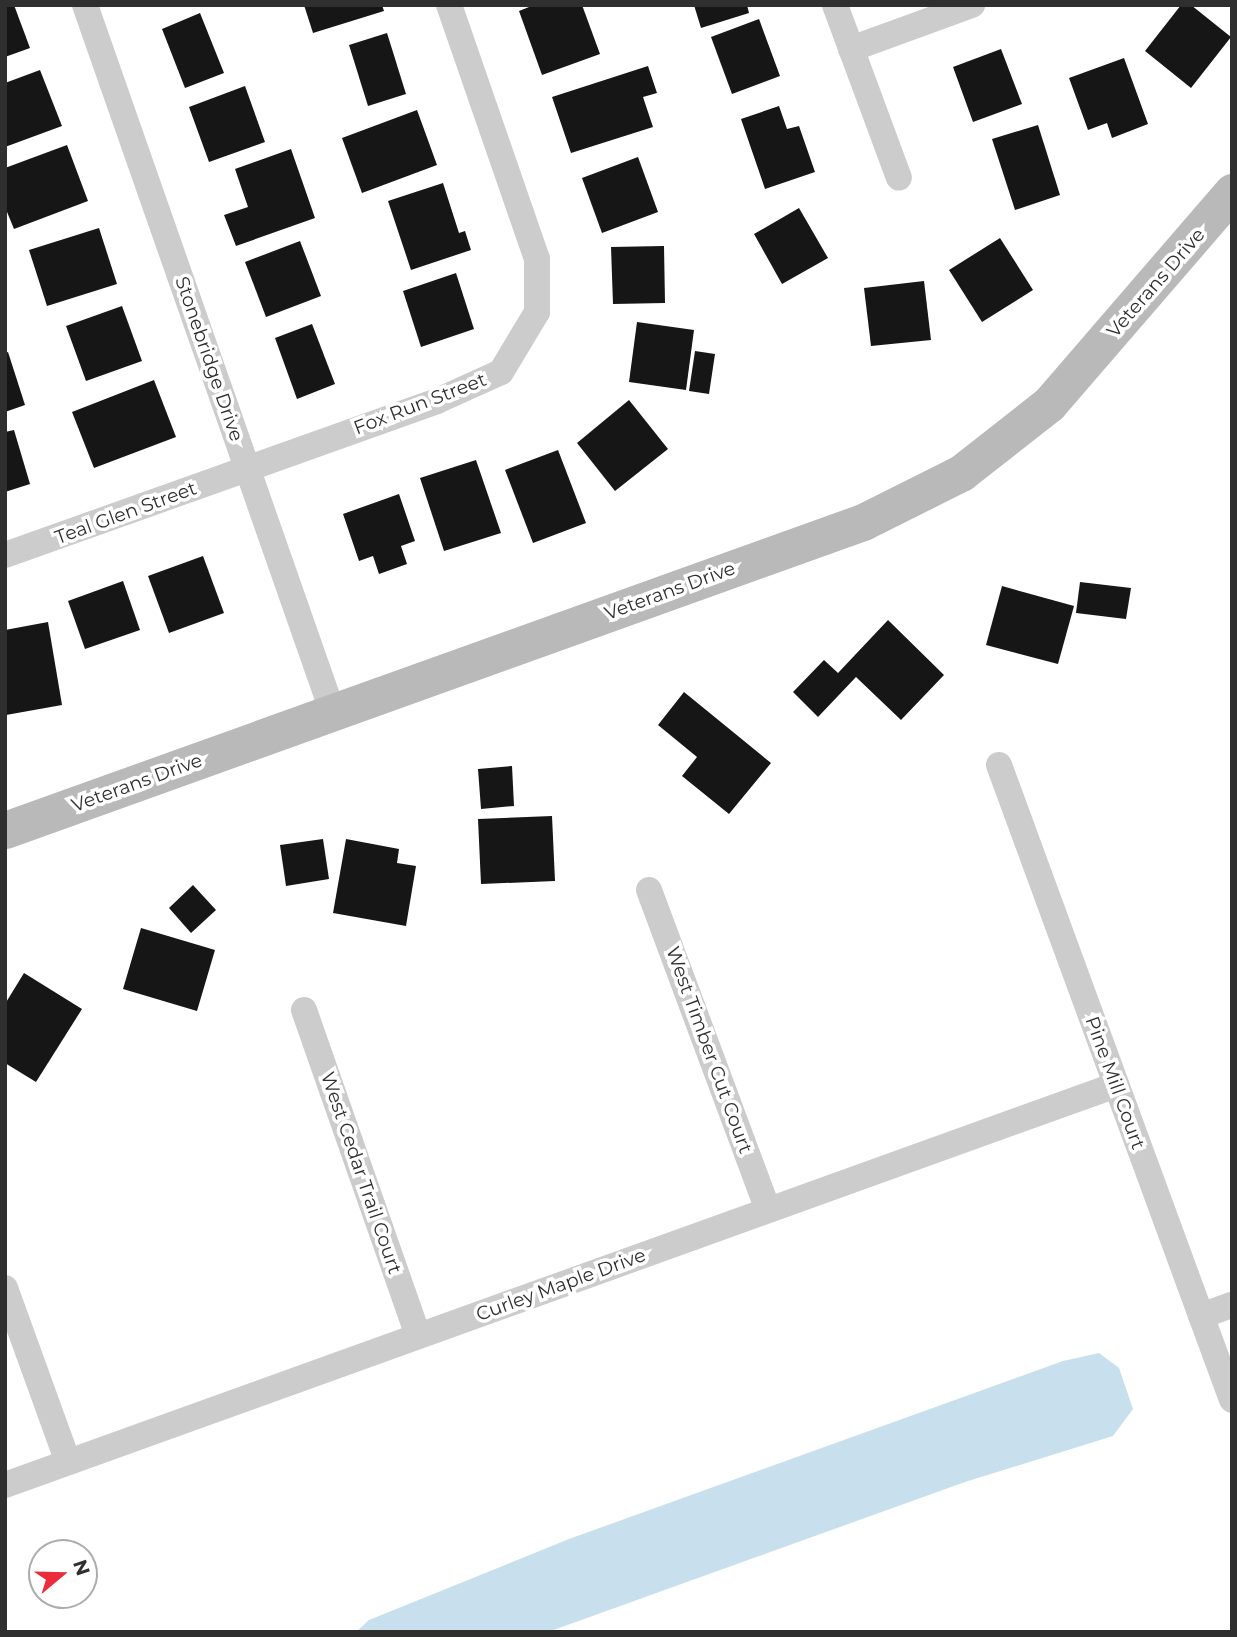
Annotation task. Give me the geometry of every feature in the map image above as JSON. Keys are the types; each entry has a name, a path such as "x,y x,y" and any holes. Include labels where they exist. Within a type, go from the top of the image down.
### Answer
{"street":[{"name":"Stonebridge Drive","path":"85,5 333,713"},
{"name":"Fox Run Street","path":"247,470 437,401 501,372 537,312 537,260 449,5"},
{"path":"835,5 899,178"},
{"path":"851,49 972,5"},
{"name":"Veterans Drive","path":"5,831 863,522 961,473 1049,404 1232,192"},
{"path":"1176,260 1232,219"},
{"name":"Teal Glen Street","path":"5,555 247,470"},
{"name":"Pine Mill Court","path":"999,765 1230,1392"},
{"name":"West Timber Cut Court","path":"649,890 768,1210"},
{"name":"West Cedar Trail Court","path":"304,1010 418,1336"},
{"name":"Curley Maple Drive","path":"5,1485 1116,1085"},
{"path":"5,1289 68,1462"},
{"path":"1201,1316 1232,1305"}],"water":[{"path":"1099,1353 1119,1368 1133,1409 1113,1436 965,1482 548,1632 356,1632 369,1620 569,1539 1063,1361"}],"building":[{"path":"5,5 14,5 30,48 5,57"},
{"path":"304,5 382,5 384,11 313,33"},
{"path":"534,5 582,5 600,54 542,75 519,11"},
{"path":"694,5 747,5 749,13 701,28"},
{"path":"1181,5 1191,5 1231,37 1191,88 1145,51"},
{"path":"200,13 224,73 185,88 162,29"},
{"path":"759,19 780,76 732,94 711,37"},
{"path":"387,33 406,94 368,106 349,45"},
{"path":"1001,49 1022,104 973,122 953,67"},
{"path":"1124,58 1148,124 1112,138 1107,123 1088,130 1069,78"},
{"path":"648,66 657,93 643,97 653,127 571,153 552,97"},
{"path":"40,70 62,126 5,147 5,83"},
{"path":"245,86 265,142 209,162 189,107"},
{"path":"779,106 787,129 799,126 815,172 765,189 741,119"},
{"path":"417,110 437,165 362,193 342,138"},
{"path":"1038,125 1060,195 1015,210 992,139"},
{"path":"67,145 88,201 14,229 5,207 5,168"},
{"path":"291,149 315,218 236,246 224,215 248,207 235,169"},
{"path":"638,157 658,212 602,233 582,178"},
{"path":"443,183 459,233 465,231 471,250 411,270 388,201"},
{"path":"799,208 828,258 782,284 754,234"},
{"path":"99,228 117,284 47,306 29,250"},
{"path":"1000,238 1033,290 982,322 949,270"},
{"path":"300,241 321,296 266,317 245,262"},
{"path":"664,246 665,303 613,304 611,247"},
{"path":"456,273 474,329 421,347 403,291"},
{"path":"924,281 931,340 871,346 864,288"},
{"path":"122,306 142,361 86,381 66,326"},
{"path":"637,322 694,330 686,390 629,382"},
{"path":"312,324 335,384 297,399 275,338"},
{"path":"695,351 715,354 709,394 689,391"},
{"path":"8,352 25,405 5,412 5,353"},
{"path":"154,380 176,437 94,468 72,412"},
{"path":"629,400 668,449 615,491 577,443"},
{"path":"14,430 30,484 5,492 5,432"},
{"path":"558,450 586,523 533,543 505,470"},
{"path":"476,460 501,533 444,551 420,478"},
{"path":"399,494 415,541 401,546 407,564 379,574 373,556 359,561 343,514"},
{"path":"203,556 224,613 169,633 148,576"},
{"path":"123,581 140,630 85,649 68,601"},
{"path":"1080,582 1131,588 1126,619 1076,613"},
{"path":"1002,586 1074,606 1058,664 986,645"},
{"path":"888,620 944,675 901,720 856,677 818,717 793,692 824,660 838,673"},
{"path":"48,622 62,705 6,715 5,630"},
{"path":"684,692 771,763 729,814 682,776 697,757 658,725"},
{"path":"512,766 514,806 481,809 478,769"},
{"path":"552,816 555,881 481,884 478,819"},
{"path":"323,839 329,879 286,886 280,845"},
{"path":"346,839 399,849 397,863 416,866 406,926 333,913"},
{"path":"193,885 216,910 191,933 169,908"},
{"path":"141,928 215,950 197,1011 123,989"},
{"path":"24,973 82,1009 36,1082 5,1063 5,1004"}]}
